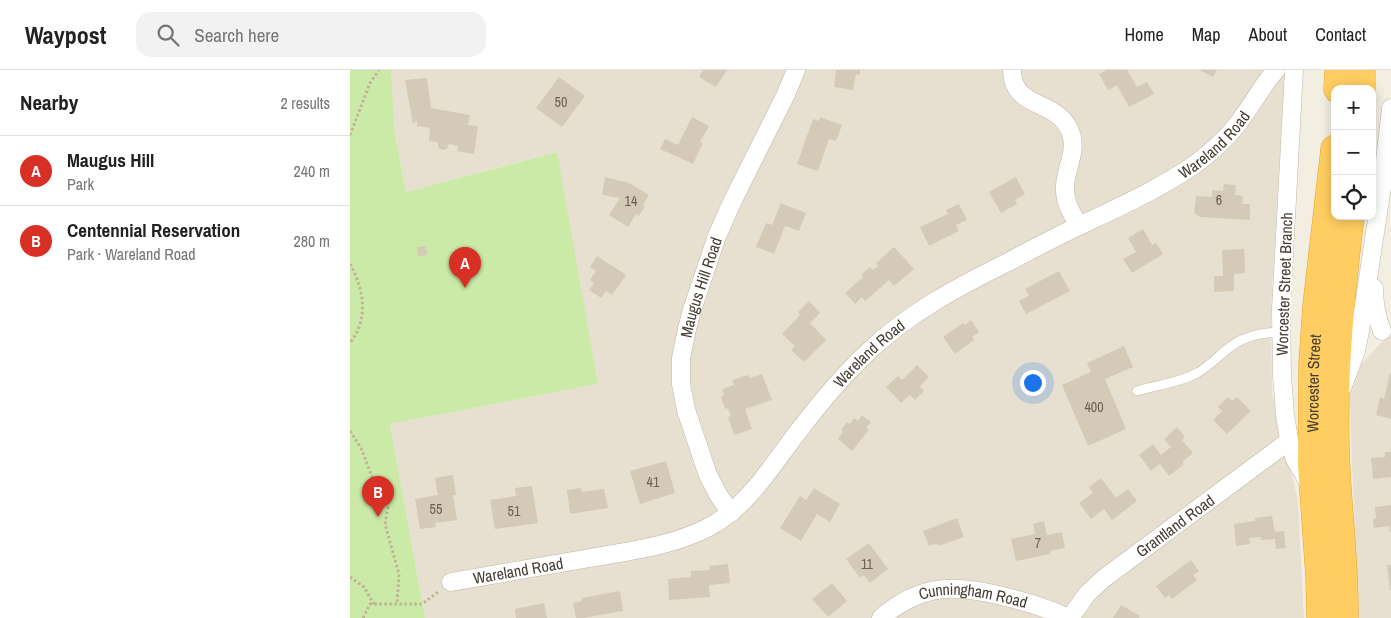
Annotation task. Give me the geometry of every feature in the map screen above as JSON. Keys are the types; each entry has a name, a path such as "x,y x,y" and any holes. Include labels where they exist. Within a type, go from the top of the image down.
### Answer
{"highway":[{"path":"1338,85 1339,70"},
{"path":"1361,70 1361,85"},
{"name":"Worcester Street","path":"1321,618 1312,421 1314,334 1332,175"},
{"name":"Worcester Street","path":"1344,618 1344,580 1336,471 1334,410 1337,328 1350,220"}],"street":[{"name":"Maugus Hill Road","path":"731,513 708,475 686,410 680,372 682,352 698,290 717,236 728,209 786,94 796,70"},
{"path":"1012,70 1017,90 1030,101 1063,119 1071,132 1073,151 1065,188 1068,206 1079,225"},
{"name":"Wareland Road","path":"451,582 647,548 697,533 720,520 740,505 757,487 799,430 834,388 862,358 894,329 949,292 1079,225 1155,189 1197,163 1219,145 1237,125 1276,70"},
{"name":"Worcester Street Branch","path":"1294,70 1281,332 1284,406 1289,441 1295,459 1314,492"},
{"path":"1334,410 1356,351 1360,332 1383,179 1391,108"},
{"path":"1348,369 1360,352 1387,328 1377,319 1374,303 1374,240"},
{"name":"Grantland Road","path":"1069,618 1103,579 1289,441"},
{"name":"Cunningham Road","path":"881,618 896,606 917,595 948,588 990,593 1048,609 1069,618"}],"lane":[{"path":"1137,391 1178,381 1196,374 1205,369 1230,347 1249,336 1281,332"}],"path":[{"path":"350,135 370,82 379,70"},
{"path":"350,264 357,277 361,292 362,322 357,335 350,343"},
{"path":"350,430 361,448 374,482 388,507 385,524 399,574 397,604"},
{"path":"350,577 364,587 374,604"},
{"path":"363,618 370,604 422,604 451,582"}],"shaded area":[{"path":"391,70 1285,70 1271,307 1272,394 1298,501 1304,618 425,618 390,424 598,384 556,152 406,192 395,135"},
{"path":"1391,336 1391,618 1358,618 1349,391 1354,372 1381,343"}],"green space":[{"path":"350,70 391,70 395,135 406,192 557,152 598,384 390,424 425,618 350,618"}],"building":[{"path":"703,70 727,70 716,87 699,77"},
{"path":"836,70 860,70 860,75 856,74 853,90 834,87"},
{"path":"1107,70 1127,70 1137,87 1147,82 1154,94 1129,107 1117,85 1108,90 1099,74"},
{"path":"1199,70 1217,70 1213,77"},
{"path":"559,77 585,96 562,127 536,108"},
{"path":"427,78 431,108 470,115 468,125 478,126 474,154 457,151 458,146 449,144 447,149 440,149 438,142 429,141 430,128 417,126 417,120 413,124 405,80"},
{"path":"692,117 709,126 700,142 703,143 693,164 660,149 665,139 678,145"},
{"path":"820,117 842,125 836,141 829,139 818,171 797,164 813,119 819,121"},
{"path":"605,177 629,183 649,195 639,216 636,214 628,227 609,215 620,198 602,195"},
{"path":"1016,177 1025,194 1015,200 1017,204 1001,213 989,192"},
{"path":"1224,184 1236,185 1235,195 1243,196 1242,204 1250,204 1250,220 1200,217 1194,213 1196,196 1212,197 1212,190 1223,191"},
{"path":"781,203 806,213 799,231 785,226 774,254 756,247 766,223 772,225"},
{"path":"959,204 967,220 956,225 959,231 929,246 920,227 948,214 946,210"},
{"path":"1143,229 1152,245 1156,243 1163,254 1132,273 1123,259 1136,252 1128,238"},
{"path":"426,246 427,255 418,256 417,247"},
{"path":"894,247 914,269 894,286 889,280 865,301 862,297 855,304 845,293 863,277 861,275 870,267 873,270 878,266 876,263"},
{"path":"1244,249 1245,273 1234,274 1234,291 1214,292 1214,276 1223,276 1222,250"},
{"path":"597,256 626,275 612,295 606,291 601,298 589,290 594,283 590,280 596,271 590,267"},
{"path":"1059,271 1070,291 1026,314 1019,301 1029,296 1025,289"},
{"path":"809,301 820,313 810,323 826,340 804,362 791,350 795,346 782,334 800,315 798,312"},
{"path":"971,320 979,332 972,337 974,340 955,354 943,337 963,323 965,325"},
{"path":"1124,346 1133,367 1105,379 1126,429 1088,446 1062,385 1091,372 1087,363"},
{"path":"917,365 929,377 920,386 924,391 915,400 910,395 901,403 886,387 898,376 902,380"},
{"path":"1390,373 1391,419 1376,415 1380,397 1384,399"},
{"path":"762,374 772,400 745,409 752,429 734,435 728,417 731,416 728,408 725,409 721,397 724,395 722,389 734,385 732,380 748,375 750,378"},
{"path":"1228,397 1232,401 1237,397 1251,411 1227,434 1213,420 1222,411 1218,407"},
{"path":"862,415 871,422 866,428 869,430 852,451 838,439 843,432 841,430 847,422 850,424 854,418 858,421"},
{"path":"1177,427 1185,437 1182,440 1193,453 1182,462 1184,464 1169,476 1160,464 1151,471 1139,455 1153,444 1161,455 1171,447 1164,439"},
{"path":"1385,452 1391,452 1391,477 1373,479 1371,458 1385,457"},
{"path":"666,461 675,493 640,504 630,471"},
{"path":"453,475 456,495 453,495 457,520 435,523 436,527 420,529 415,499 438,495 435,478"},
{"path":"1101,478 1116,498 1128,489 1137,501 1112,520 1104,509 1091,519 1079,503 1093,493 1089,487"},
{"path":"532,486 538,523 495,529 490,500 516,496 515,488"},
{"path":"581,488 582,492 604,489 608,508 570,514 567,490"},
{"path":"814,488 840,504 830,522 817,514 801,541 780,528 800,496 806,500"},
{"path":"1391,505 1391,532 1389,526 1374,528 1373,519 1376,518 1375,507"},
{"path":"1272,516 1275,532 1284,531 1286,548 1276,549 1275,539 1261,540 1261,537 1249,538 1250,544 1236,546 1234,524 1255,521 1255,518"},
{"path":"957,518 964,537 938,546 937,543 929,546 923,531"},
{"path":"1044,521 1047,535 1062,532 1065,548 1050,551 1050,554 1016,561 1011,539 1035,534 1033,524"},
{"path":"869,543 888,569 870,583 864,575 860,578 846,559"},
{"path":"1191,560 1199,571 1193,575 1197,580 1172,599 1169,595 1165,598 1156,586"},
{"path":"728,564 730,583 709,585 710,597 669,600 668,579 691,577 691,571 710,570 709,566"},
{"path":"1387,565 1391,565 1390,591"},
{"path":"832,583 847,601 828,617 812,599"},
{"path":"620,591 623,611 576,618 573,603 582,601 582,598"},
{"path":"544,603 547,618 516,618 515,609"},
{"path":"1121,605 1140,616 1139,618 1113,618"}],"place":[{"name":"Maugus Hill","path":"465,288"},
{"name":"Centennial Reservation","path":"378,517"}]}
